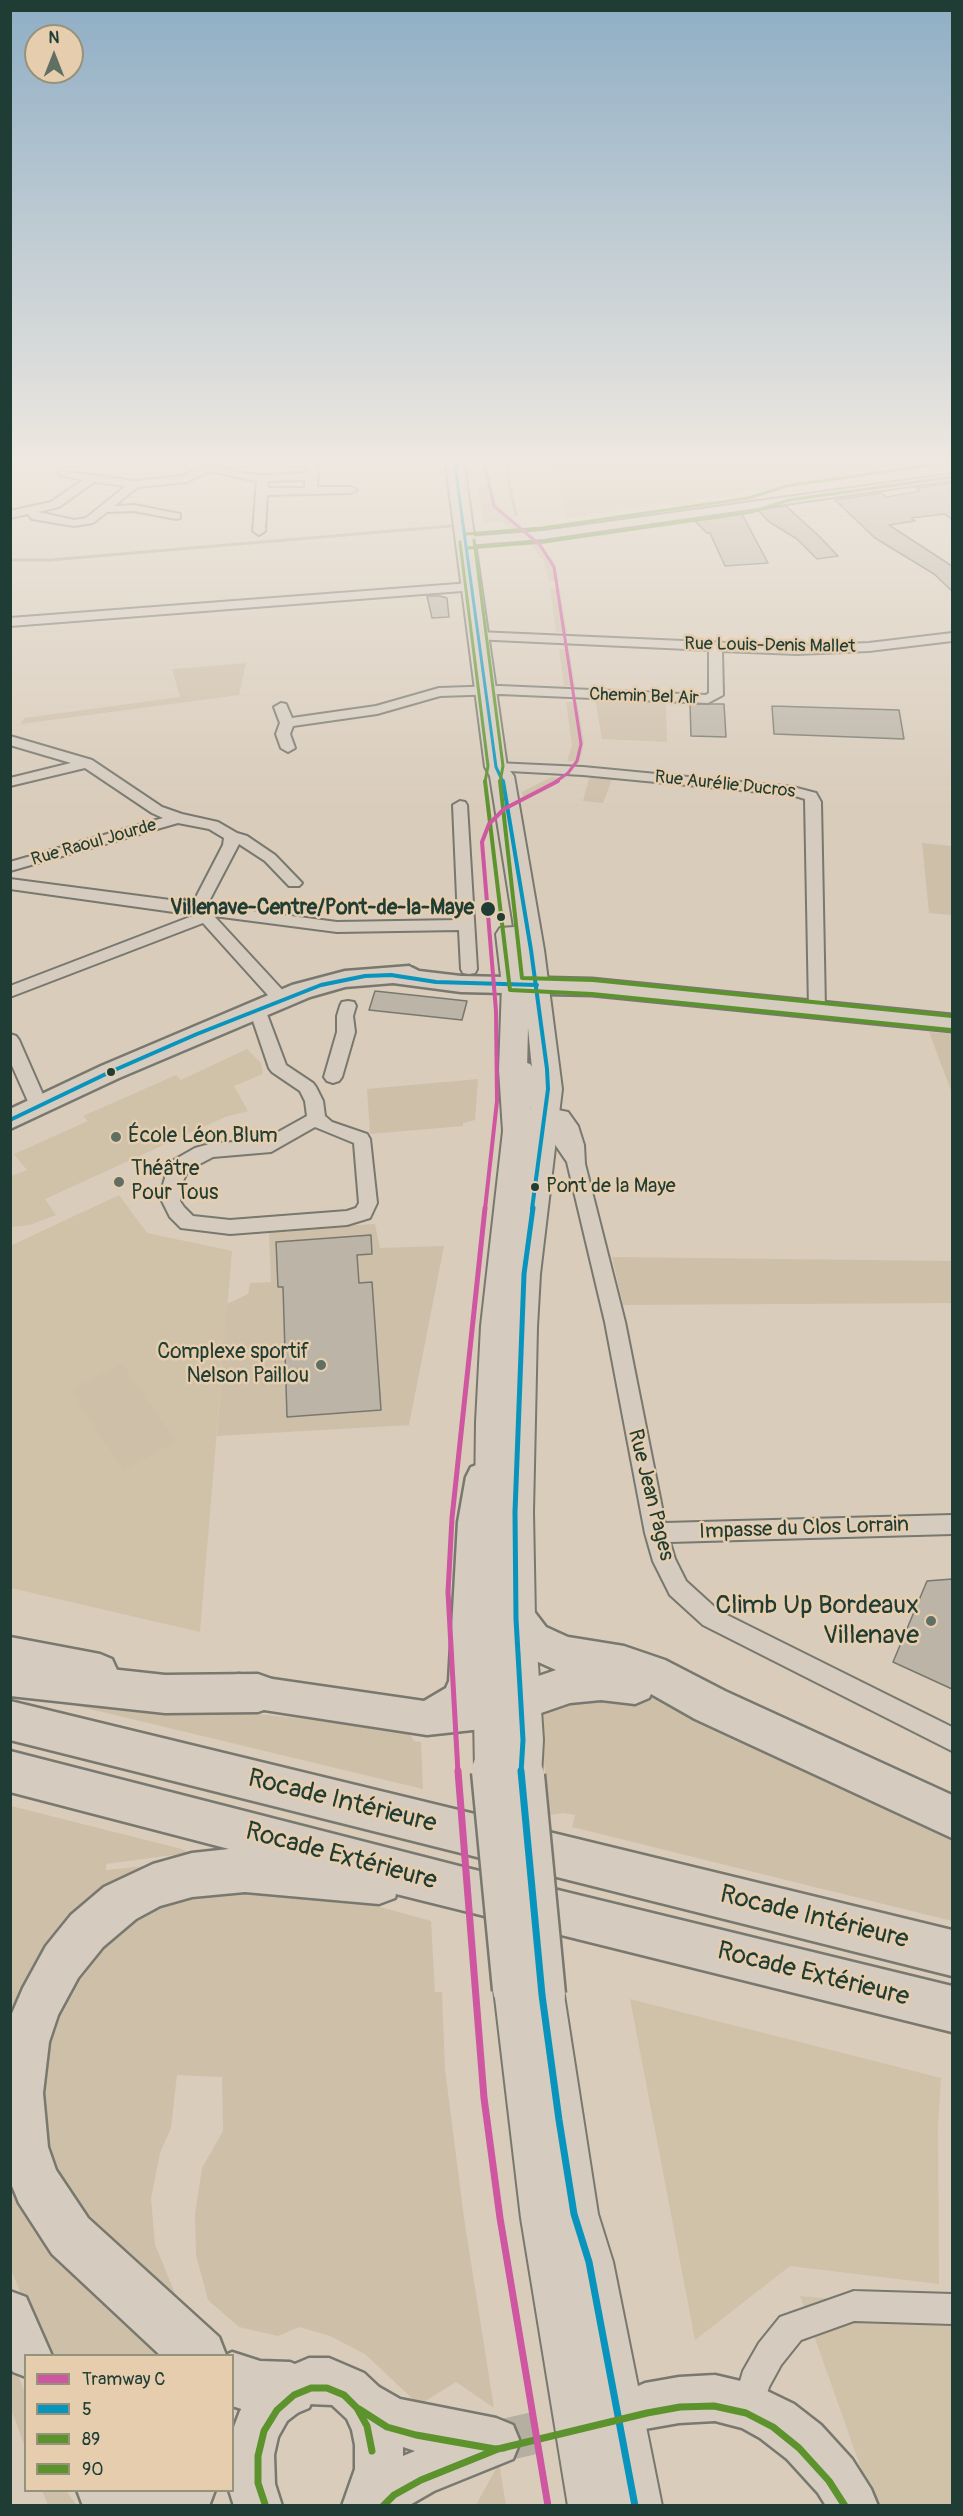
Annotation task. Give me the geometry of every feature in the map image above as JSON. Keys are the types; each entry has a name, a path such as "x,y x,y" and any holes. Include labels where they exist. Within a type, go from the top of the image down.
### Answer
{"highway":[{"path":"516,1619 532,1640 545,1647 651,1673 710,1705 952,1817"},
{"path":"10,1677 165,1694 258,1693"},
{"path":"507,1706 570,1684 601,1681 648,1688 710,1705"},
{"name":"Rocade Intérieure","path":"10,1720 952,1953"},
{"name":"Rocade Extérieure","path":"10,1771 459,1888 952,2009"},
{"path":"199,2354 70,2236 37,2185 23,2147 19,2093 25,2042 39,2004 62,1962 87,1931 120,1903 153,1886 192,1875 245,1870 459,1888"},
{"path":"234,2380 260,2388 290,2389"}],"main road":[{"path":"470,575 496,767 502,776 522,981 547,1069 531,1120 513,1194 497,1326 493,1422 507,1706 523,1740 508,1773 529,1992 545,2218 595,2505"},
{"path":"507,1706 516,1619 515,1512 521,1316 531,1120 513,1070 515,1026 522,981"},
{"path":"529,1992 574,2214 589,2262 635,2505"}],"street":[{"path":"10,622 471,587"},
{"name":"Rue Louis-Denis Mallet","path":"478,636 829,650 952,637"},
{"name":"Chemin Bel Air","path":"485,691 708,699 716,695 715,647"},
{"path":"287,723 377,710 439,692 485,691"},
{"path":"281,707 287,723 283,734 288,748"},
{"path":"10,740 87,763 157,810 178,818 213,825 226,831 232,837 242,839 258,849 294,883"},
{"path":"10,782 87,763"},
{"name":"Rue Aurélie Ducros","path":"496,767 583,771 792,791 811,795 814,802 817,1009"},
{"path":"460,805 469,969"},
{"name":"Rue Raoul Jourde","path":"10,867 178,818"},
{"path":"10,992 183,925 201,913 231,845 232,837"},
{"path":"10,884 181,906 201,913 338,927 466,925"},
{"path":"201,913 281,999"},
{"path":"10,1120 110,1071 257,1008 301,991 345,979 391,975 436,982 522,981 952,1023"},
{"path":"333,1077 346,1032 345,1016 348,1006"},
{"path":"257,1008 278,1068 307,1087 315,1101 316,1119"},
{"path":"10,1040 39,1106"},
{"path":"316,1119 326,1126 361,1139 368,1203 363,1213 347,1218 219,1226 188,1223 177,1212 171,1201 171,1188 174,1176 181,1165 201,1153 213,1150 265,1147 316,1119"},
{"name":"Rue Jean Pages","path":"531,1120 576,1164 615,1322 656,1533 664,1561 678,1588 711,1618 952,1739"},
{"path":"427,1718 459,1700 467,1681 474,1522 493,1422"},
{"name":"Impasse du Clos Lorrain","path":"656,1533 952,1524"},
{"path":"10,1653 80,1667 427,1718 507,1706"},
{"path":"750,2406 754,2382 770,2354 791,2328 854,2306 952,2309"},
{"path":"10,2313 29,2354"},
{"path":"258,2505 251,2484 250,2455 245,2445 271,2405 290,2389 309,2381 329,2381 348,2389 363,2403 390,2420 418,2428 496,2442 418,2474 390,2489 372,2505"},
{"path":"645,2406 679,2400 716,2398 750,2406 777,2421 804,2442 835,2476 854,2505"},
{"path":"363,2403 374,2423 380,2445 379,2469 373,2493 366,2505"},
{"path":"105,2492 130,2505 171,2499 187,2492"}],"shaded area":[{"path":"547,575 558,575 559,581 549,581"},
{"path":"550,589 560,589 567,632 556,632"},
{"path":"559,649 569,649 575,686 564,686"},
{"path":"246,663 239,695 21,724 24,718 180,697 172,669"},
{"path":"595,698 666,701 667,742 602,739"},
{"path":"566,702 577,702 584,742 580,762 567,761 572,745"},
{"path":"590,775 613,777 603,803 583,801"},
{"path":"551,777 565,778 523,800 522,792"},
{"path":"922,843 952,846 952,915 929,913"},
{"path":"929,1032 952,1034 952,1093"},
{"name":"École Léon Blum","path":"247,1049 261,1063 263,1074 234,1086 248,1111 225,1117 45,1199 56,1215 30,1225 11,1227 11,1176 27,1170 14,1154 88,1121 83,1116 176,1075 181,1080"},
{"path":"478,1079 475,1120 463,1123 463,1126 370,1134 367,1089"},
{"path":"119,1195 147,1233 232,1251 200,1632 11,1588 10,1246"},
{"name":"Complexe sportif Nelson Paillou","path":"375,1224 380,1248 444,1246 409,1425 217,1436 227,1304 248,1294 250,1283 271,1282 269,1230"},
{"path":"612,1257 952,1261 952,1303 623,1305"},
{"path":"122,1364 176,1442 123,1470 71,1390"},
{"path":"11,1690 399,1728 410,1734 414,1741 421,1742 423,1789"},
{"path":"626,1693 658,1698 745,1734 952,1830 952,1921 572,1827 575,1815 563,1813 544,1816 543,1801 549,1799 542,1749 543,1707"},
{"path":"11,1806 182,1849 188,1853 106,1864 106,1870 186,1862 128,1884 11,2051"},
{"path":"203,1887 362,1902 431,1921 435,1992 442,1992 445,2069 464,2218 494,2408 456,2382 419,2405 365,2354 330,2336 299,2327 278,2336 239,2327 208,2300 196,2255 195,2214 202,2168 223,2131 222,2077 177,2075 171,2128 160,2153 151,2199 155,2244 184,2316 104,2238 63,2189 41,2130 40,2046 77,1965 132,1916"},
{"path":"630,1999 941,2078 938,2127 939,2284 790,2266 695,2340"},
{"path":"10,2141 178,2354 47,2354 11,2270"},
{"path":"800,2296 952,2309 952,2505 874,2505"},
{"path":"10,2355 24,2390 24,2444 11,2409"},
{"path":"499,2463 506,2505 476,2505"},
{"path":"42,2492 67,2492 77,2505 48,2505"}],"building":[{"path":"935,575 952,575 952,591"},
{"path":"427,596 447,598 449,617 432,618"},
{"path":"690,704 724,704 726,737 691,736"},
{"path":"772,706 899,710 904,739 774,734"},
{"path":"375,991 467,1001 462,1020 369,1010"},
{"path":"371,1235 372,1254 357,1255 359,1283 372,1282 381,1410 287,1417 283,1287 278,1287 276,1242"},
{"name":"Climb Up Bordeaux Villenave","path":"952,1579 952,1689 893,1662 927,1581"}],"tunnel":[{"path":"496,2442 593,2419"}],"tram line":[{"name":"C","path":"548,2506 500,2218 484,2098 453,1715 448,1592 452,1518 497,1101 496,1011 482,842 489,824 504,809 553,784 568,773 577,761 581,744 555,575"}],"transit line":[{"name":"89","path":"464,575 488,766 485,778 510,990 592,994 951,1030"},
{"name":"5","path":"470,575 496,767 502,776 531,950 548,1089 524,1274 521,1327 515,1512 516,1619 523,1740 521,1776 542,1995 559,2120 574,2214 589,2262 635,2506"},
{"name":"90","path":"479,575 503,766 500,778 522,978 593,980 952,1016"},
{"name":"5","path":"10,1120 110,1072 197,1034 321,985 365,976 391,975 436,982 537,985"},
{"name":"89","path":"265,2504 258,2483 258,2456 264,2431 277,2410 294,2395 311,2388 327,2388 344,2395 357,2408 367,2426 372,2451"},
{"name":"89","path":"383,2506 394,2495 421,2480 498,2449 647,2413 680,2407 714,2406 746,2413 773,2427 799,2448 829,2481 845,2506"},
{"name":"89","path":"359,2409 387,2427 416,2435 495,2449 504,2448"}],"place":[{"name":"Villenave-Centre/Pont-de-la-Maye","path":"488,909"},
{"name":"École Léon Blum","path":"116,1137"},
{"name":"Théâtre Pour Tous","path":"119,1182"},
{"name":"Pont de la Maye","path":"535,1187"},
{"name":"Complexe sportif Nelson Paillou","path":"321,1365"},
{"name":"Climb Up Bordeaux Villenave","path":"931,1621"}]}
